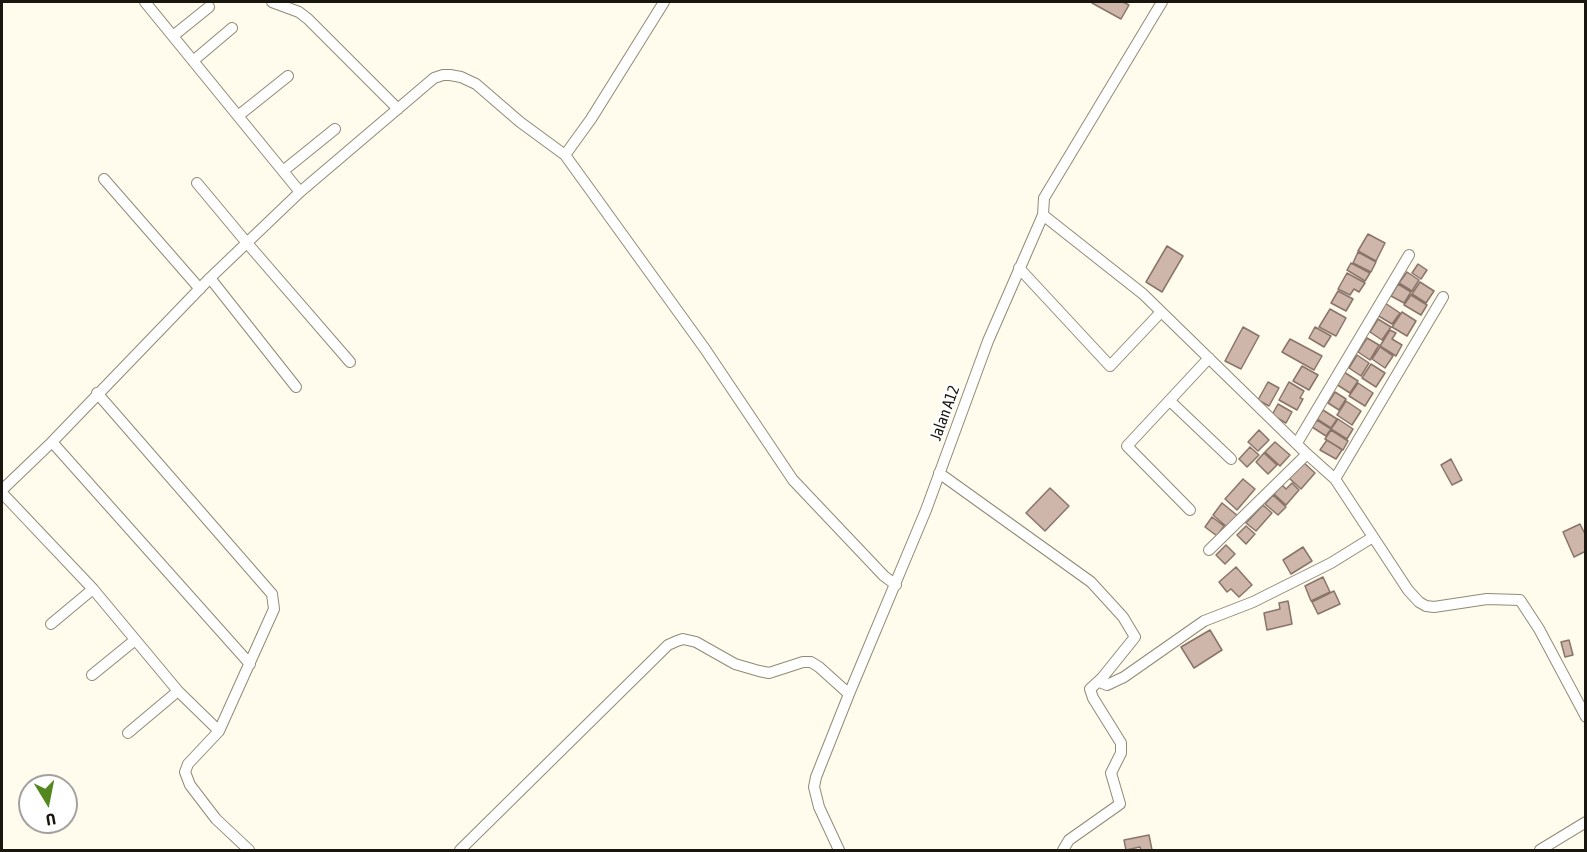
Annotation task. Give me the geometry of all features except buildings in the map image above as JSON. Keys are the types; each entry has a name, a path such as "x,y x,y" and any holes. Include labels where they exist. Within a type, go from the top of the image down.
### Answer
{"street":[{"path":"145,2 300,192"},
{"path":"272,2 294,10 308,19 398,109"},
{"path":"565,155 591,119 664,2"},
{"name":"Jalan A12","path":"839,850 819,807 814,787 816,777 896,585 988,341 1043,215 1044,198 1162,2"},
{"path":"173,36 209,7"},
{"path":"194,61 232,28"},
{"path":"219,731 178,691 93,589 2,492 210,278 300,192 434,78 443,75 461,77 476,84 520,122 565,155 705,350 793,480 884,576 896,585"},
{"path":"238,116 288,76"},
{"path":"283,171 335,129"},
{"path":"104,179 200,289"},
{"path":"197,183 350,362"},
{"path":"1043,215 1143,294 1335,479 1408,590 1419,602 1426,606 1487,599 1520,600 1535,622 1586,717"},
{"path":"1297,443 1409,255"},
{"path":"1019,268 1110,366 1161,312"},
{"path":"210,278 296,387"},
{"path":"1335,479 1443,297"},
{"path":"1190,510 1127,446 1209,358"},
{"path":"97,393 272,594 274,609 219,731 189,764 186,772 190,785 216,819 249,850"},
{"path":"1170,401 1231,459"},
{"path":"52,442 250,664"},
{"path":"1209,550 1307,454"},
{"path":"939,473 1091,582 1124,617 1135,637 1102,678 1090,689 1090,693 1121,743 1121,753 1111,773 1120,804 1069,840 1063,850"},
{"path":"1102,678 1102,683 1107,685 1124,677 1204,621 1282,588 1331,563 1373,537"},
{"path":"51,624 93,589"},
{"path":"460,850 668,645 677,641 683,639 696,642 735,664 769,673 803,662 811,662 849,694"},
{"path":"92,675 135,640"},
{"path":"128,733 178,691"},
{"path":"1540,850 1586,822"}]}
